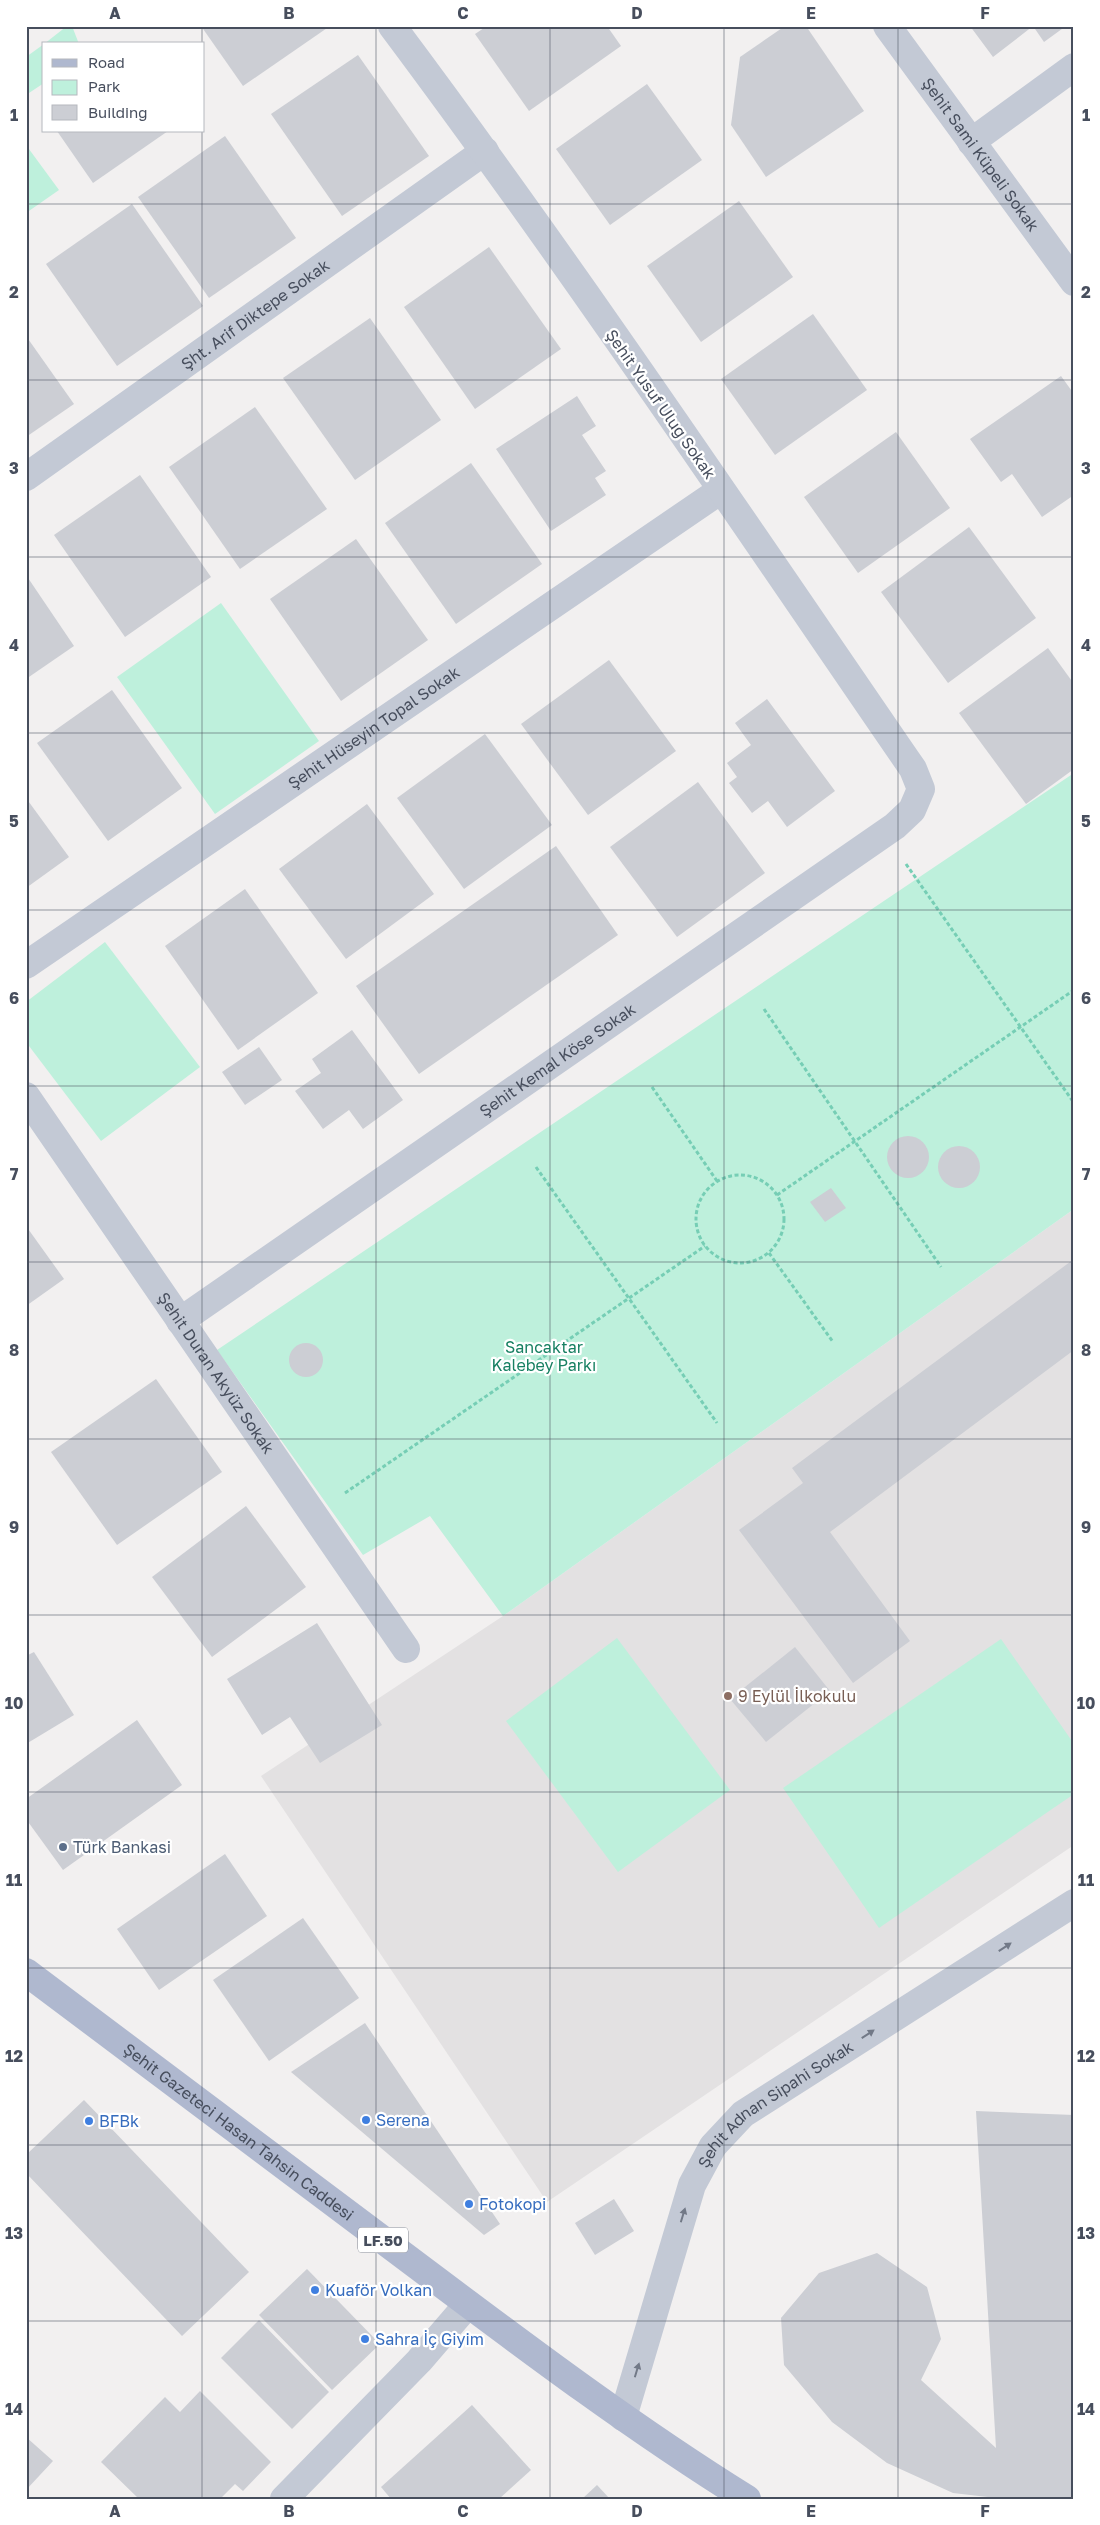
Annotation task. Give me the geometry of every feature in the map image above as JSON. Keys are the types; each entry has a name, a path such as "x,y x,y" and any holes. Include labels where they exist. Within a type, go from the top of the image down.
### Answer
{"main road":[{"name":"Şehit Gazeteci Hasan Tahsin Caddesi","path":"26,1972 468,2304 623,2417 747,2499"}],"street":[{"name":"Şehit Yusuf Uluğ Sokak","path":"392,26 485,151 721,490 913,769 921,789"},
{"name":"Şehit Sami Küpeli Sokak","path":"887,26 1074,282"},
{"path":"970,142 1074,67"},
{"name":"Şht. Arif Diktepe Sokak","path":"26,477 485,151"},
{"name":"Şehit Hüseyin Topal Sokak","path":"26,965 721,490"},
{"name":"Şehit Kemal Köse Sokak","path":"180,1321 884,834 912,810 921,789"},
{"name":"Şehit Duran Akyüz Sokak","path":"26,1096 406,1649"},
{"name":"Şehit Adnan Sipahi Sokak","path":"623,2417 692,2186 713,2146 743,2114 1074,1903"},
{"path":"284,2499 419,2361 468,2304"}],"path":[{"path":"884,834 1074,1103"},
{"path":"777,1195 1074,990"},
{"path":"764,1010 941,1267"},
{"path":"652,1087 717,1180"},
{"path":"536,1167 717,1422"},
{"path":"736,1175 757,1177 768,1184 777,1195 783,1207 784,1226 777,1243 769,1253 756,1260 742,1263 728,1262 714,1255 705,1246 698,1234 696,1210 700,1198 717,1180 736,1175"},
{"path":"314,1515 705,1246"},
{"path":"769,1253 833,1342"}],"shaded area":[{"name":"9 Eylül İlkokulu","path":"1074,1209 1074,1845 547,2202 261,1776 503,1616"}],"green space":[{"path":"67,26 72,26 78,42 47,42"},
{"path":"42,45 42,84 26,95 26,57"},
{"path":"26,145 59,190 26,213"},
{"path":"221,603 319,741 215,814 117,677"},
{"name":"Sancaktar Kalebey Parkı","path":"1074,773 1074,1209 503,1616 430,1516 363,1555 217,1350"},
{"path":"105,942 200,1067 101,1141 26,1042 26,1002"},
{"path":"617,1638 730,1790 618,1872 506,1721"},
{"path":"1001,1639 1074,1744 1074,1794 879,1928 783,1788"}],"building":[{"path":"201,26 330,26 243,86"},
{"path":"487,26 607,26 621,46 529,111 475,34"},
{"path":"785,26 806,26 864,111 766,177 731,125 740,57"},
{"path":"970,26 1033,26 993,57"},
{"path":"1033,26 1066,26 1044,42"},
{"path":"358,55 429,156 342,216 271,114"},
{"path":"647,84 702,160 610,225 556,149"},
{"path":"58,132 167,132 93,183"},
{"path":"225,136 296,238 209,298 138,197"},
{"path":"739,201 793,277 701,342 647,266"},
{"path":"132,204 203,306 117,366 46,264"},
{"path":"489,247 561,349 475,409 404,307"},
{"path":"813,314 867,390 775,455 721,379"},
{"path":"370,318 441,420 355,480 283,378"},
{"path":"26,336 74,404 26,437"},
{"path":"1061,376 1074,394 1074,495 1042,517 1012,474 1001,482 970,439"},
{"path":"577,396 596,426 582,435 606,471 595,478 606,495 551,531 496,449"},
{"path":"255,407 327,509 240,569 169,467"},
{"path":"896,432 950,508 858,573 804,497"},
{"path":"471,463 542,564 456,624 385,523"},
{"path":"140,475 211,577 125,637 54,535"},
{"path":"969,527 1036,618 948,683 881,592"},
{"path":"356,539 428,640 341,701 270,599"},
{"path":"26,575 74,646 26,679"},
{"path":"1048,648 1074,684 1074,769 1026,804 959,713"},
{"path":"609,660 676,751 588,815 521,724"},
{"path":"112,690 182,788 108,841 37,743"},
{"path":"767,699 835,791 787,827 768,801 752,813 729,783 737,777 727,763 751,745 735,723"},
{"path":"485,734 552,825 464,889 397,798"},
{"path":"698,782 765,873 677,937 610,847"},
{"path":"26,798 69,857 26,888"},
{"path":"367,804 434,894 346,959 279,869"},
{"path":"556,846 618,935 419,1074 356,986"},
{"path":"245,889 318,993 238,1050 165,946"},
{"path":"352,1030 403,1100 363,1129 349,1110 323,1129 295,1091 321,1073 312,1059"},
{"path":"259,1047 282,1080 245,1105 222,1072"},
{"path":"908,1136 923,1142 929,1157 923,1172 908,1178 893,1172 887,1157 893,1142"},
{"path":"959,1146 974,1152 980,1167 974,1182 959,1188 944,1182 938,1167 944,1152"},
{"path":"831,1188 846,1208 825,1222 810,1202"},
{"path":"26,1226 64,1279 26,1306"},
{"path":"1074,1259 1074,1350 830,1532 910,1641 853,1683 739,1530 803,1483 792,1468"},
{"path":"306,1343 318,1348 323,1360 318,1372 306,1377 294,1372 289,1360 294,1348"},
{"path":"156,1379 222,1472 117,1545 51,1452"},
{"path":"246,1506 306,1587 212,1657 152,1577"},
{"path":"317,1623 382,1725 320,1763 290,1717 262,1735 227,1679"},
{"path":"795,1647 830,1691 766,1742 730,1699"},
{"path":"34,1652 74,1715 26,1744 26,1656"},
{"path":"137,1720 182,1785 63,1870 26,1819 26,1799"},
{"path":"225,1854 267,1916 159,1990 117,1929"},
{"path":"303,1918 359,1998 269,2061 213,1980"},
{"path":"365,2023 500,2224 484,2235 291,2072"},
{"path":"84,2100 249,2272 182,2336 26,2173 26,2155"},
{"path":"976,2111 1074,2115 1074,2499 1005,2499 953,2493 887,2463 832,2422 784,2365 781,2318 819,2273 877,2253 927,2287 941,2339 921,2380 996,2448"},
{"path":"614,2199 634,2231 595,2255 575,2223"},
{"path":"307,2269 380,2344 332,2390 259,2315"},
{"path":"259,2320 329,2392 292,2429 221,2358"},
{"path":"200,2391 271,2462 243,2491 235,2484 220,2499 139,2499 101,2462 165,2397 180,2412"},
{"path":"472,2405 531,2470 499,2499 391,2499 381,2487"},
{"path":"26,2437 53,2461 26,2490"},
{"path":"597,2485 610,2499 582,2499"}],"place":[{"name":"9 Eylül İlkokulu","path":"728,1696"},
{"name":"Türk Bankasi","path":"63,1847"},
{"name":"Serena","path":"366,2120"},
{"name":"BFBk","path":"89,2121"},
{"name":"Fotokopi","path":"469,2204"},
{"name":"Kuaför Volkan","path":"315,2290"},
{"name":"Sahra İç Giyim","path":"365,2339"}]}
